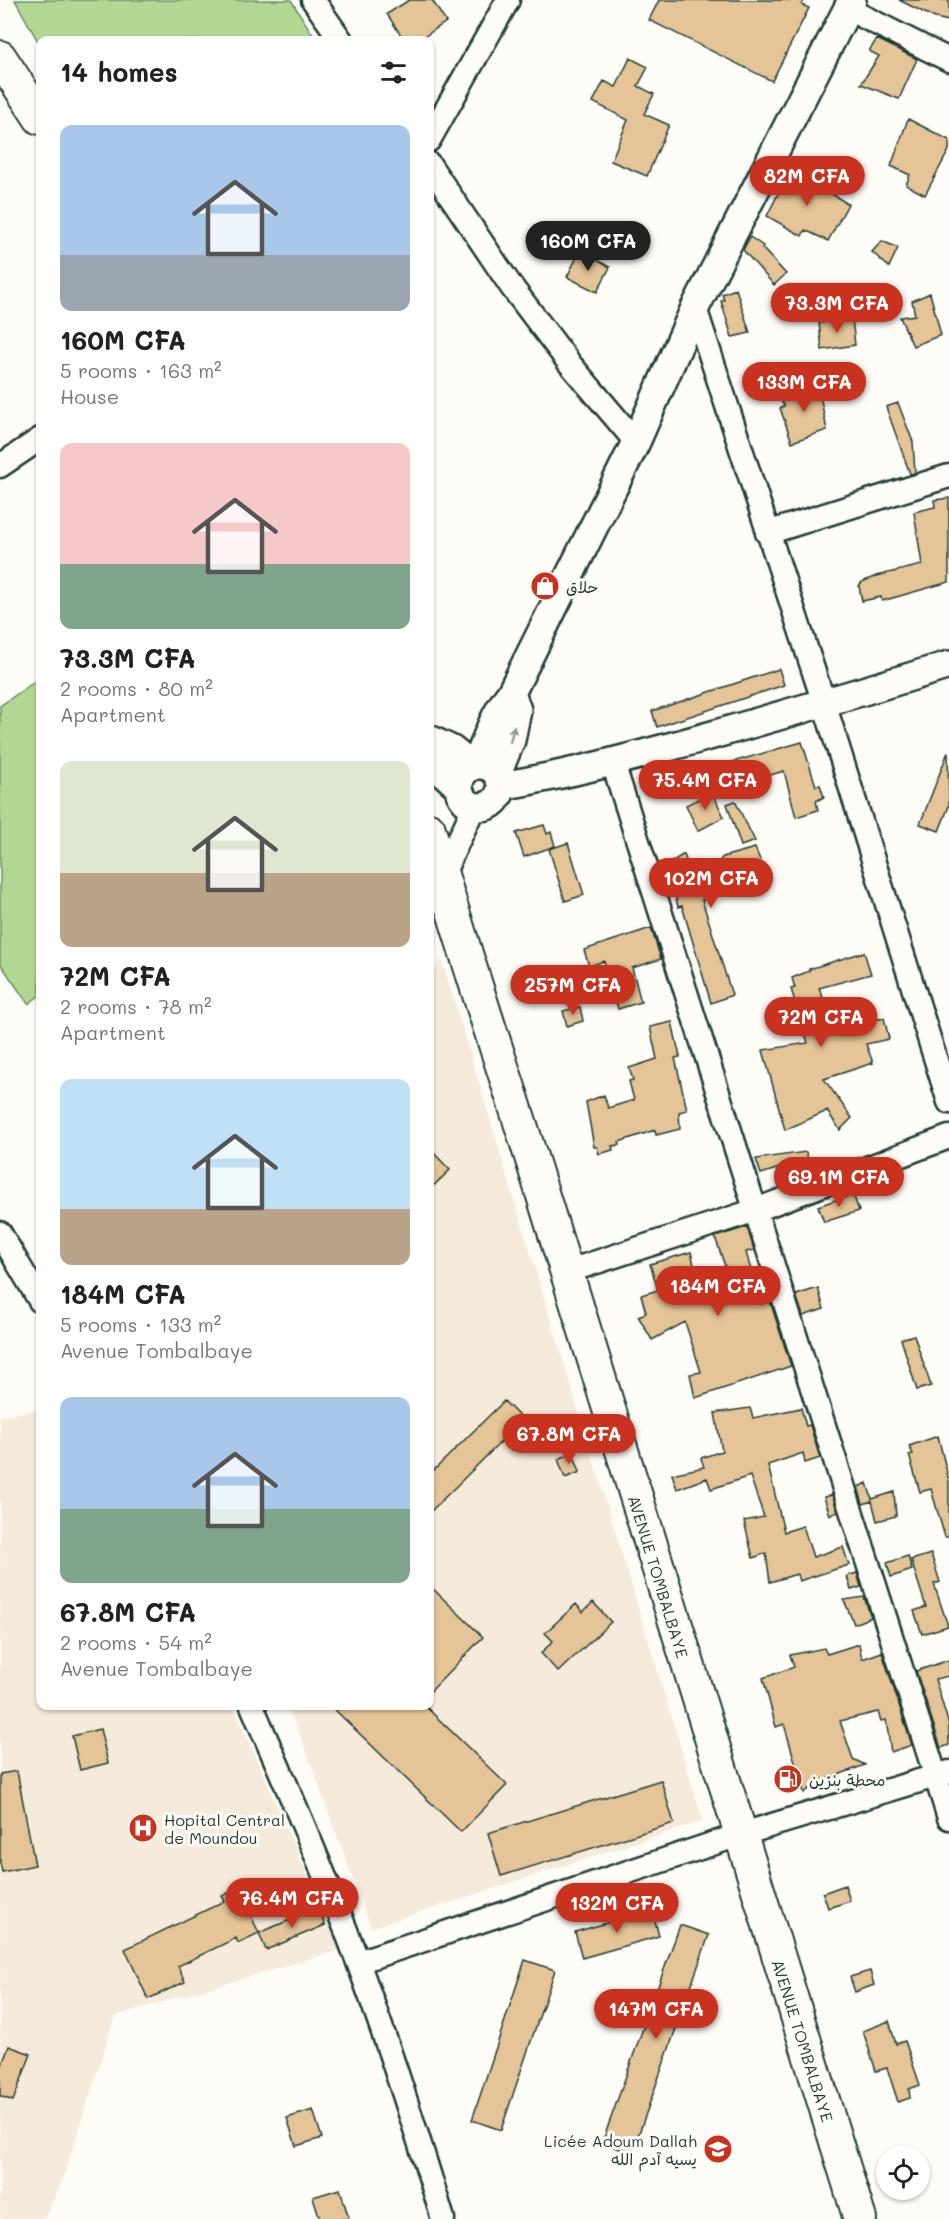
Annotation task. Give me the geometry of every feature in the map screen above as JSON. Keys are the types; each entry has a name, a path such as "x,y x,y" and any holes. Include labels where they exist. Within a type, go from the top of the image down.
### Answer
{"main road":[{"path":"0,57 36,112"},
{"name":"AVENUE TOMBALBAYE","path":"435,891 529,1149 739,1835 860,2219"}],"street":[{"path":"313,0 338,36"},
{"path":"434,131 508,0"},
{"path":"435,891 474,807 463,800 481,775 488,733 502,705 511,693 636,442 695,308 850,4 949,60"},
{"path":"434,171 531,312 570,364 636,442"},
{"path":"695,308 824,704 949,1102"},
{"path":"0,465 36,442"},
{"path":"767,533 949,476"},
{"path":"434,761 440,770 481,775 559,776 824,704 949,665"},
{"path":"434,742 452,750 481,775"},
{"path":"613,762 756,1210 942,1774 949,1818"},
{"path":"566,1272 756,1210 949,1137"},
{"path":"0,1233 36,1293"},
{"path":"254,1710 333,1896 358,1962 407,2102 443,2219"},
{"path":"358,1962 739,1835 942,1774"}],"shaded area":[{"path":"441,958 703,1821 371,1928 303,1742 289,1710 434,1710 434,973"},
{"name":"Hopital Central de Moundou","path":"36,1410 36,1710 235,1710 340,1950 115,2016 62,2181 44,2219 0,2219 0,1416"}],"green space":[{"path":"15,0 291,0 314,36 36,36"},
{"path":"36,681 36,998 28,1004 0,963 0,706"}],"building":[{"path":"409,0 432,0 446,22 425,36 401,36 387,14"},
{"path":"659,0 804,0 802,5 809,8 772,81 649,20"},
{"path":"899,0 949,0 949,21 935,18"},
{"path":"877,39 917,59 899,99 861,84 879,56 869,51"},
{"path":"630,58 648,67 638,86 654,94 644,114 669,125 647,176 611,161 628,120 593,102 604,81 616,87"},
{"path":"908,119 949,140 949,150 925,195 906,185 910,175 891,166"},
{"path":"790,170 848,204 828,241 805,230 802,236 767,216"},
{"path":"750,237 763,246 762,248 786,274 774,285 743,250"},
{"path":"882,241 898,248 889,267 872,252"},
{"path":"580,251 610,267 597,292 567,277"},
{"path":"736,289 750,333 732,337 721,301 724,300 722,294"},
{"path":"930,293 941,335 913,346 900,317 915,315 912,301"},
{"path":"852,318 855,345 822,350 819,323"},
{"path":"834,372 838,387 820,391 816,377"},
{"path":"818,385 827,430 792,442 780,408 784,406 779,397"},
{"path":"898,403 913,442 915,473 910,474 886,407"},
{"path":"949,498 949,582 882,601 881,597 862,601 859,586 862,582 876,576 922,565 914,512 935,507 934,500"},
{"path":"779,669 784,685 657,727 652,711"},
{"path":"802,742 816,786 820,785 824,797 816,801 818,810 796,817 784,771 733,786 729,763"},
{"path":"948,752 949,806 939,831 920,824"},
{"path":"712,792 724,817 698,831 686,805"},
{"path":"735,801 755,841 741,846 727,804"},
{"path":"544,825 547,834 551,832 555,846 524,857 516,833"},
{"path":"568,843 584,895 565,901 549,849"},
{"path":"755,848 763,867 753,870 757,883 702,900 732,995 711,1003 682,906 678,907 668,864 684,854 695,889 723,857"},
{"path":"651,928 661,959 632,968 641,1002 618,1009 604,961 589,966 584,950"},
{"path":"864,952 871,974 819,988 837,1031 859,1023 884,1018 889,1039 866,1044 873,1063 824,1079 852,1118 840,1130 827,1111 785,1130 763,1050 808,1043 791,989 795,988 792,978 809,969"},
{"path":"580,1007 583,1021 567,1026 563,1011"},
{"path":"672,1022 680,1057 675,1058 687,1110 679,1112 680,1129 656,1135 655,1130 619,1142 620,1145 612,1146 613,1150 599,1154 597,1147 594,1147 586,1102 604,1095 608,1108 634,1100 629,1081 633,1080 629,1068 657,1059 650,1027"},
{"path":"806,1152 808,1159 761,1174 756,1159"},
{"path":"434,1153 450,1170 434,1185"},
{"path":"853,1194 859,1211 824,1222 818,1206"},
{"path":"747,1227 754,1250 746,1252 760,1304 770,1301 791,1366 695,1398 690,1374 701,1372 685,1322 652,1340 638,1316 646,1313 641,1295 658,1290 650,1264 691,1252 698,1282 725,1266 715,1237"},
{"path":"818,1288 824,1309 803,1316 796,1295"},
{"path":"914,1335 931,1386 917,1390 901,1339"},
{"path":"504,1401 523,1420 434,1508 434,1470"},
{"path":"750,1408 753,1418 801,1408 806,1426 810,1425 820,1458 805,1463 803,1453 768,1465 784,1532 803,1526 813,1557 843,1547 849,1565 799,1581 797,1574 770,1582 766,1553 753,1558 744,1521 764,1517 750,1476 711,1489 707,1478 677,1489 672,1474 704,1467 701,1458 722,1451 715,1413"},
{"path":"938,1436 949,1481 949,1537 945,1537 931,1489 920,1492 909,1455 913,1454 909,1446"},
{"path":"573,1453 580,1472 565,1478 558,1459"},
{"path":"867,1483 872,1499 894,1492 896,1516 877,1521 872,1501 863,1504 858,1487"},
{"path":"832,1495 838,1512 830,1515 824,1497"},
{"path":"931,1554 940,1582 934,1584 948,1626 922,1634 914,1611 926,1607 911,1560"},
{"path":"908,1556 912,1570 891,1577 887,1563"},
{"path":"857,1573 861,1587 851,1590 847,1576"},
{"path":"434,1590 483,1637 434,1688"},
{"path":"864,1597 871,1617 854,1624 844,1600"},
{"path":"593,1602 611,1622 558,1672 541,1653 553,1641 545,1633 576,1604 583,1612"},
{"path":"859,1644 862,1659 882,1652 912,1745 891,1752 886,1720 881,1721 878,1712 840,1721 853,1759 865,1765 819,1782 804,1793 784,1724 776,1727 763,1678 794,1667 790,1655 824,1648 827,1654"},
{"path":"949,1660 949,1676 935,1679 949,1725 949,1745 941,1748 916,1671"},
{"path":"335,1710 429,1710 507,1785 461,1832"},
{"path":"100,1729 108,1763 80,1770 72,1736"},
{"path":"17,1771 35,1865 2,1872 0,1863 0,1774"},
{"path":"661,1780 674,1823 501,1876 488,1833"},
{"path":"845,1885 850,1901 828,1908 823,1893"},
{"path":"238,1888 259,1933 238,1943 236,1938 178,1966 185,1982 148,1999 125,1949 225,1901 222,1896"},
{"path":"318,1908 325,1925 266,1950 259,1933"},
{"path":"652,1910 659,1936 582,1958 575,1932"},
{"path":"680,1925 709,1935 632,2153 602,2143"},
{"path":"525,1960 555,1970 501,2130 472,2120"},
{"path":"870,1971 874,1985 855,1992 850,1977"},
{"path":"889,2021 896,2044 905,2041 920,2085 909,2089 910,2098 898,2102 887,2068 876,2071 863,2031"},
{"path":"9,2046 31,2054 13,2101 0,2096 0,2070"},
{"path":"313,2110 322,2138 296,2146 287,2118"},
{"path":"340,2189 349,2219 320,2219 313,2197"}],"place":[{"name":"حلاق","path":"545,586"},
{"name":"محطة بنزين","path":"788,1779"},
{"name":"Hopital Central de Moundou","path":"143,1828"},
{"name":"Licée Adoum Dallah يسيه آدم الله","path":"718,2149"}]}
